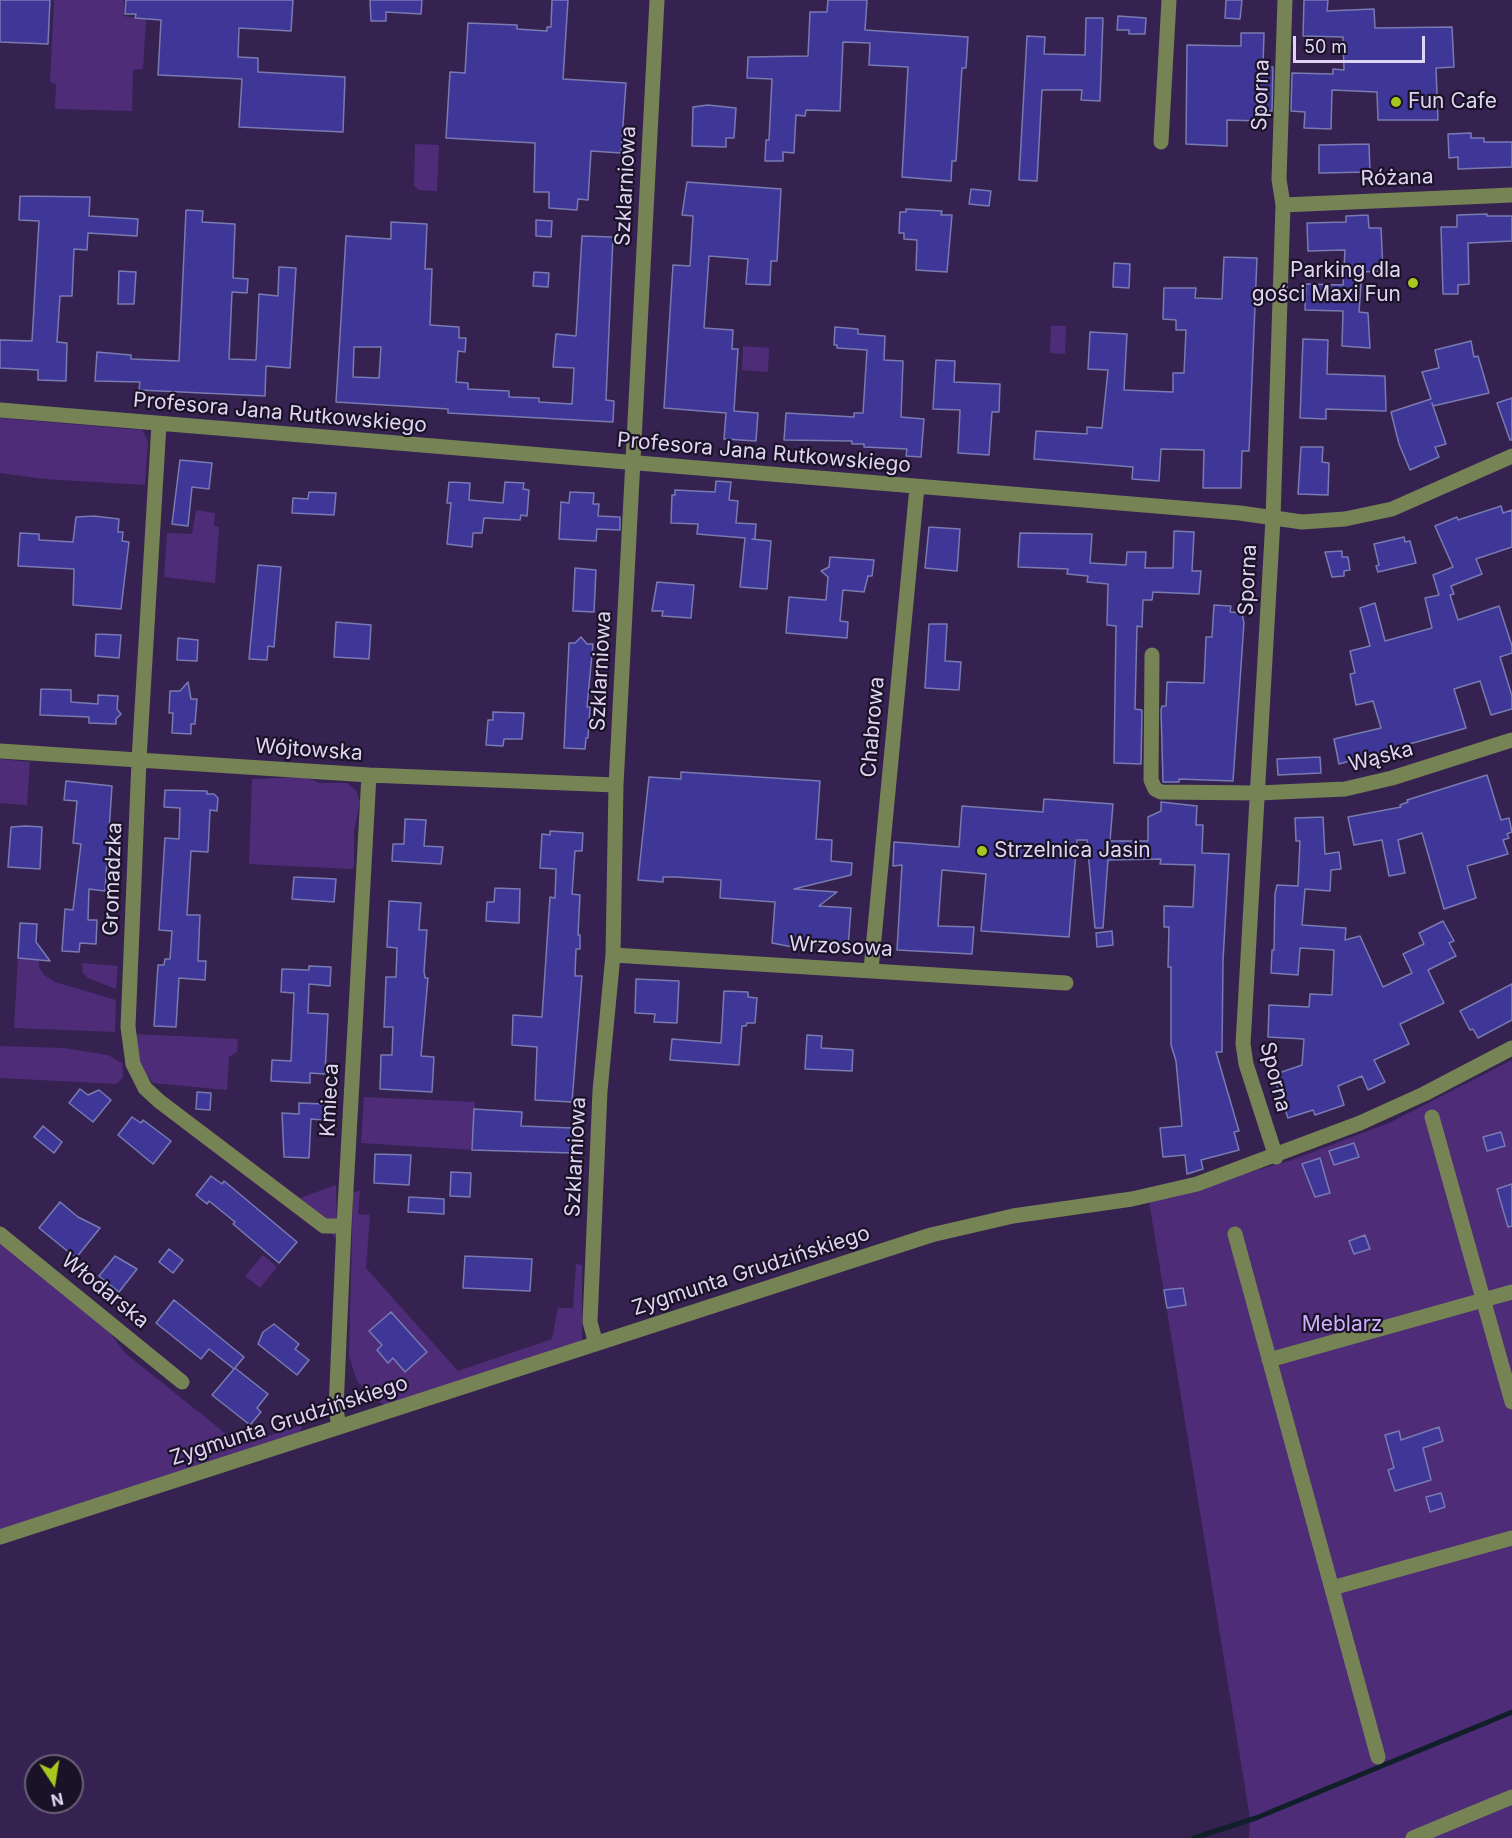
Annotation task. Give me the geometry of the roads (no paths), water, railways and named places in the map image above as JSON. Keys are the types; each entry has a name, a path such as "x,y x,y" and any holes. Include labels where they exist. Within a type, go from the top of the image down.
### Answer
{"street":[{"name":"Szklarniowa","path":"596,1344 590,1322 600,1091 613,955 616,785 657,0"},
{"path":"1161,142 1169,0"},
{"name":"Sporna","path":"1276,1157 1244,1050 1273,519 1283,205 1279,179 1285,0"},
{"name":"Różana","path":"1283,205 1512,195"},
{"name":"Profesora Jana Rutkowskiego","path":"0,410 632,464 1248,513 1273,519 1322,521 1383,511 1419,499 1512,456"},
{"name":"Gromadzka","path":"159,424 139,760 128,1027 130,1048 137,1076 159,1101 324,1226 344,1226"},
{"name":"Chabrowa","path":"871,970 917,487"},
{"name":"Wąska","path":"1152,655 1151,780 1155,789 1161,792 1258,793 1355,787 1512,740"},
{"name":"Wójtowska","path":"0,751 369,775 616,785"},
{"name":"Kmieca","path":"339,1427 336,1409 344,1226 369,775"},
{"name":"Wrzosowa","path":"613,955 1066,982"},
{"name":"Zygmunta Grudzińskiego","path":"0,1537 931,1235 1013,1216 1159,1194 1197,1184 1276,1157 1394,1108 1512,1048"},
{"path":"1432,1117 1512,1402"},
{"name":"Włodarska","path":"0,1234 182,1382"},
{"path":"1235,1234 1378,1757"},
{"path":"1269,1360 1512,1292"},
{"path":"1332,1588 1512,1538"},
{"path":"1413,1838 1512,1797"}],"waterway":[{"path":"1194,1838 1256,1818 1512,1712"}],"place":[{"name":"Fun Cafe","path":"1396,102"},
{"name":"Parking dla gości Maxi Fun","path":"1413,283"},
{"name":"Strzelnica Jasin","path":"982,851"}],"park label":[{"name":"Meblarz","path":"1342,1325"}]}
